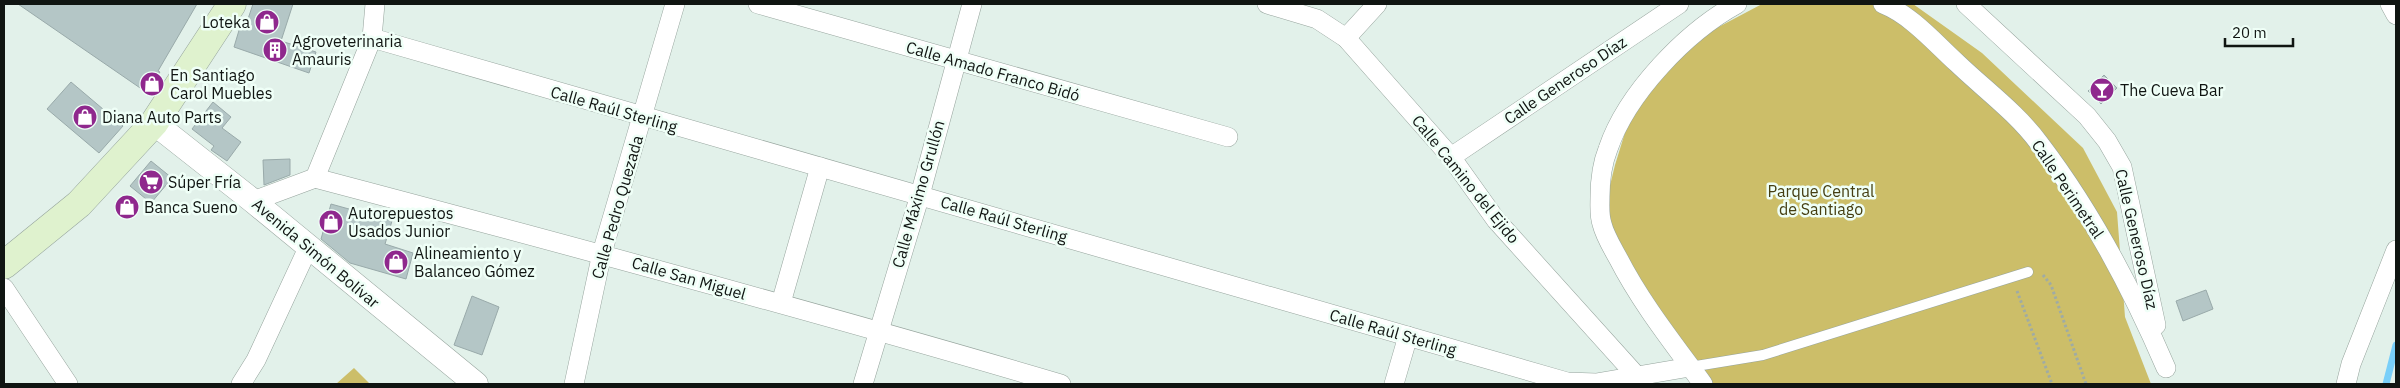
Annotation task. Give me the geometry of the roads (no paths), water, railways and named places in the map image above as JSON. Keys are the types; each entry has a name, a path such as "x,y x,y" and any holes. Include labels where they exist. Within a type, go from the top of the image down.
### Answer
{"main road":[{"path":"4,265 79,204 154,124 232,4"}],"street":[{"path":"254,201 315,178 372,38 375,4"},
{"name":"Calle Pedro Quezada","path":"574,384 602,253 675,4"},
{"name":"Calle Amado Franco Bidó","path":"758,4 1228,137"},
{"name":"Calle Máximo Grullón","path":"863,384 920,195 972,4"},
{"name":"Calle Camino del Ejido","path":"1267,4 1317,18 1346,38 1452,157 1496,220 1640,380"},
{"path":"1346,38 1377,4"},
{"name":"Calle Generoso Díaz","path":"1452,157 1679,4"},
{"path":"1703,384 1632,287 1607,238 1601,222 1600,181 1607,149 1620,122 1636,97 1684,43 1724,11 1737,4"},
{"name":"Calle Perimetral","path":"1884,4 1895,8 1930,38 2038,142 2113,259 2142,312 2170,376"},
{"name":"Calle Generoso Díaz","path":"1966,4 2087,116 2107,141 2122,167 2170,376"},
{"path":"2390,4 2396,15"},
{"name":"Calle Raúl Sterling","path":"372,38 642,118 920,195 1567,382 1596,383 1640,380 1690,367"},
{"name":"Avenida Simón Bolívar","path":"154,124 254,201 308,248 476,384"},
{"path":"781,303 820,167"},
{"name":"Calle San Miguel","path":"315,178 602,253 878,330 1061,384"},
{"path":"241,384 256,360 308,248"},
{"path":"2346,384 2351,364 2396,250"},
{"path":"4,288 68,384"},
{"path":"1394,384 1408,336"}],"lane":[{"path":"1690,367 1763,355 2028,272"}],"waterway":[{"path":"2386,384 2396,345"}],"place":[{"name":"Loteka","path":"267,22"},
{"name":"Agroveterinaria Amauris","path":"275,50"},
{"name":"En Santiago Carol Muebles","path":"152,84"},
{"name":"The Cueva Bar","path":"2102,90"},
{"name":"Diana Auto Parts","path":"85,117"},
{"name":"Súper Fría","path":"151,182"},
{"name":"Banca Sueno","path":"127,207"},
{"name":"Autorepuestos Usados Junior","path":"331,222"},
{"name":"Alineamiento y Balanceo Gómez","path":"396,262"}],"park label":[{"name":"Parque Central de Santiago","path":"1821,200"}]}
